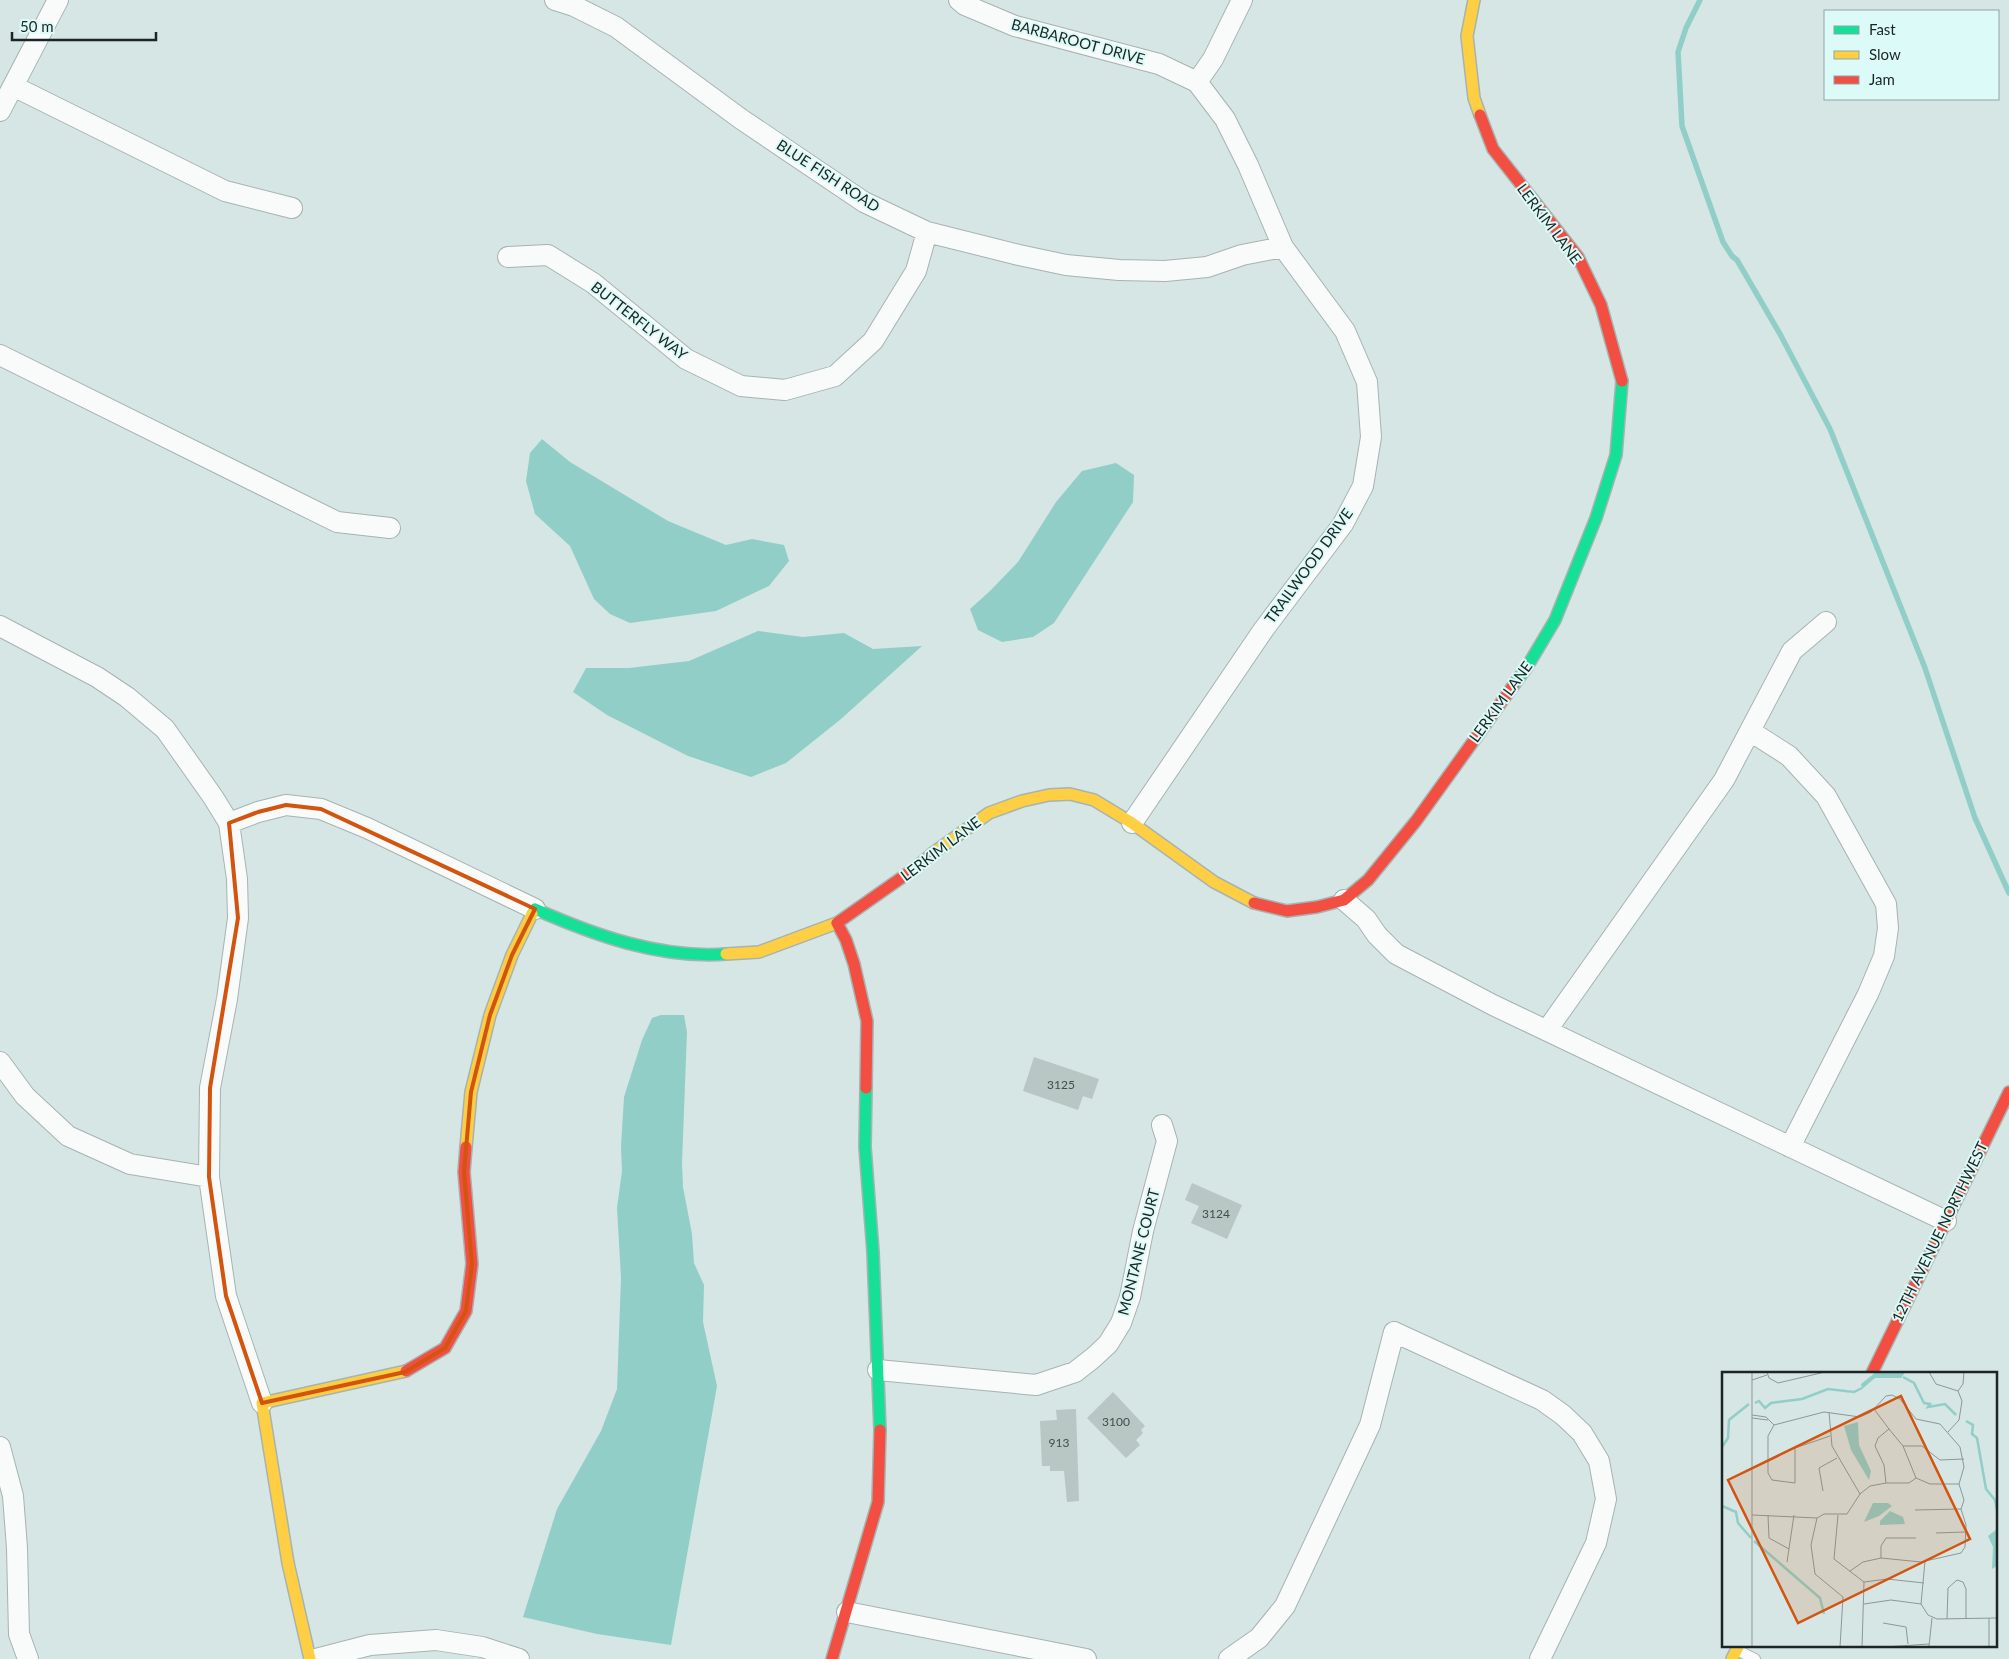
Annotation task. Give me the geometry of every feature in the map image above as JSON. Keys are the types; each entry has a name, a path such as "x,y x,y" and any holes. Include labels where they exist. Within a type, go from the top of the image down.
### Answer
{"street":[{"path":"0,111 58,0"},
{"name":"BLUE FISH ROAD","path":"555,0 574,6 616,27 740,119 864,202 927,232 1056,263 1119,270 1165,271 1207,267 1242,255 1282,247"},
{"name":"BARBAROOT DRIVE","path":"959,0 966,5 1015,26 1159,64 1197,82"},
{"path":"1197,82 1213,59 1242,0"},
{"name":"LERKIM LANE","path":"535,909 581,929 657,950 703,956 759,952 837,923 887,889 943,845 989,813 1022,801 1049,795 1070,794 1094,800 1132,823 1214,882 1258,905 1287,911 1317,907 1344,900 1368,880 1416,821 1528,667 1555,620 1596,518 1616,455 1622,382 1602,305 1578,257 1493,149 1474,98 1467,36 1474,0"},
{"name":"TRAILWOOD DRIVE","path":"1132,823 1264,629 1343,524 1363,486 1371,437 1367,382 1345,331 1282,247 1248,165 1225,119 1197,82"},
{"path":"13,86 225,190 292,208"},
{"name":"BUTTERFLY WAY","path":"508,257 548,255 593,283 686,359 741,386 785,390 835,376 873,341 916,271 927,232"},
{"path":"0,355 337,522 390,528"},
{"path":"1547,1030 1724,780 1792,651 1826,622"},
{"path":"0,626 98,676 127,697 165,729 213,796 229,823 237,879 238,918 210,1088 209,1177 226,1296 262,1402 288,1563 299,1619 310,1659"},
{"path":"1750,731 1790,756 1826,796 1886,904 1888,928 1884,956 1868,994 1790,1147"},
{"path":"229,823 258,812 286,805 321,809 367,828 535,909 512,955 490,1016 471,1092 464,1172 472,1264 466,1311 445,1348 405,1372 262,1402"},
{"path":"1344,900 1366,919 1377,935 1396,954 1485,1001 1946,1221"},
{"path":"832,1659 878,1502 880,1425 873,1252 864,1147 867,1021 854,964 846,940 837,923"},
{"path":"0,1062 25,1096 68,1136 130,1164 209,1177"},
{"name":"12TH AVENUE NORTHWEST","path":"1872,1372 2009,1092"},
{"name":"MONTANE COURT","path":"878,1370 1036,1386 1076,1372 1093,1358 1108,1344 1121,1323 1130,1298 1143,1231 1167,1141 1162,1125"},
{"path":"1229,1659 1259,1638 1285,1606 1370,1426 1394,1332 1542,1400 1563,1415 1582,1433 1599,1461 1606,1499 1596,1543 1540,1659"},
{"path":"0,1448 12,1496 18,1548 19,1634 28,1659"},
{"path":"847,1612 1086,1659"},
{"path":"316,1659 370,1645 436,1640 482,1647 519,1659"}],"lane":[{"path":"1736,1651 1755,1659"}],"highlighted area":[{"path":"286,805 321,809 535,909 512,955 490,1015 471,1092 464,1172 472,1264 466,1311 445,1348 405,1372 262,1403 226,1296 209,1177 210,1088 238,918 229,823 258,812"}],"water":[{"path":"542,439 570,462 668,521 726,545 752,539 784,545 789,561 769,586 716,611 630,623 610,614 594,599 570,546 535,514 526,481 530,453"},
{"path":"1116,463 1134,475 1133,502 1054,623 1033,637 1002,642 978,630 970,609 1018,562 1056,502 1082,471"},
{"path":"758,631 803,637 844,633 873,649 922,646 841,719 786,763 751,777 688,756 607,715 573,692 586,668 629,668 689,661"},
{"path":"661,1015 684,1015 687,1032 682,1163 683,1187 692,1234 694,1263 704,1285 703,1322 717,1386 671,1645 597,1634 523,1617 557,1509 601,1431 617,1389 621,1278 617,1208 622,1171 621,1146 624,1097 642,1040 652,1018"}],"building":[{"path":"1034,1057 1099,1079 1092,1099 1083,1096 1078,1110 1023,1091"},
{"path":"1192,1183 1242,1205 1227,1239 1191,1223 1199,1206 1185,1200"},
{"path":"1113,1392 1145,1426 1141,1430 1143,1433 1136,1440 1140,1445 1126,1458 1087,1418"},
{"path":"1076,1409 1079,1501 1067,1502 1064,1471 1050,1471 1050,1466 1042,1466 1040,1421 1057,1420 1056,1410"}],"waterway":[{"path":"1700,0 1686,28 1678,52 1682,126 1723,242 1737,260 1780,334 1830,429 1925,668 1975,818 2009,893"}],"traffic: fast":[{"path":"1513,686 1527,667 1555,620 1596,518 1616,455 1622,381"},
{"path":"532,914 535,909 580,928 652,949 701,955 726,954"},
{"path":"866,1088 865,1147 873,1252 880,1430"}],"traffic: slow":[{"path":"1474,0 1467,36 1474,98 1480,115"},
{"path":"933,853 989,813 1022,801 1049,795 1070,794 1094,800 1132,823 1214,882 1254,903"},
{"path":"466,1147 471,1092 490,1015 512,955 532,914"},
{"path":"726,954 759,952 837,923"},
{"path":"310,1659 288,1563 262,1403 406,1371"},
{"path":"1732,1659 1738,1646"}],"traffic: jam":[{"path":"1480,115 1493,149 1578,257 1601,305 1622,381"},
{"path":"1254,903 1287,911 1317,907 1344,900 1368,880 1416,821 1513,686"},
{"path":"866,1088 867,1021 854,964 846,940 837,923 914,869 933,853"},
{"path":"1872,1372 2009,1092"},
{"path":"406,1371 445,1348 466,1311 472,1264 464,1172 466,1147"},
{"path":"832,1659 878,1502 880,1430"}]}
